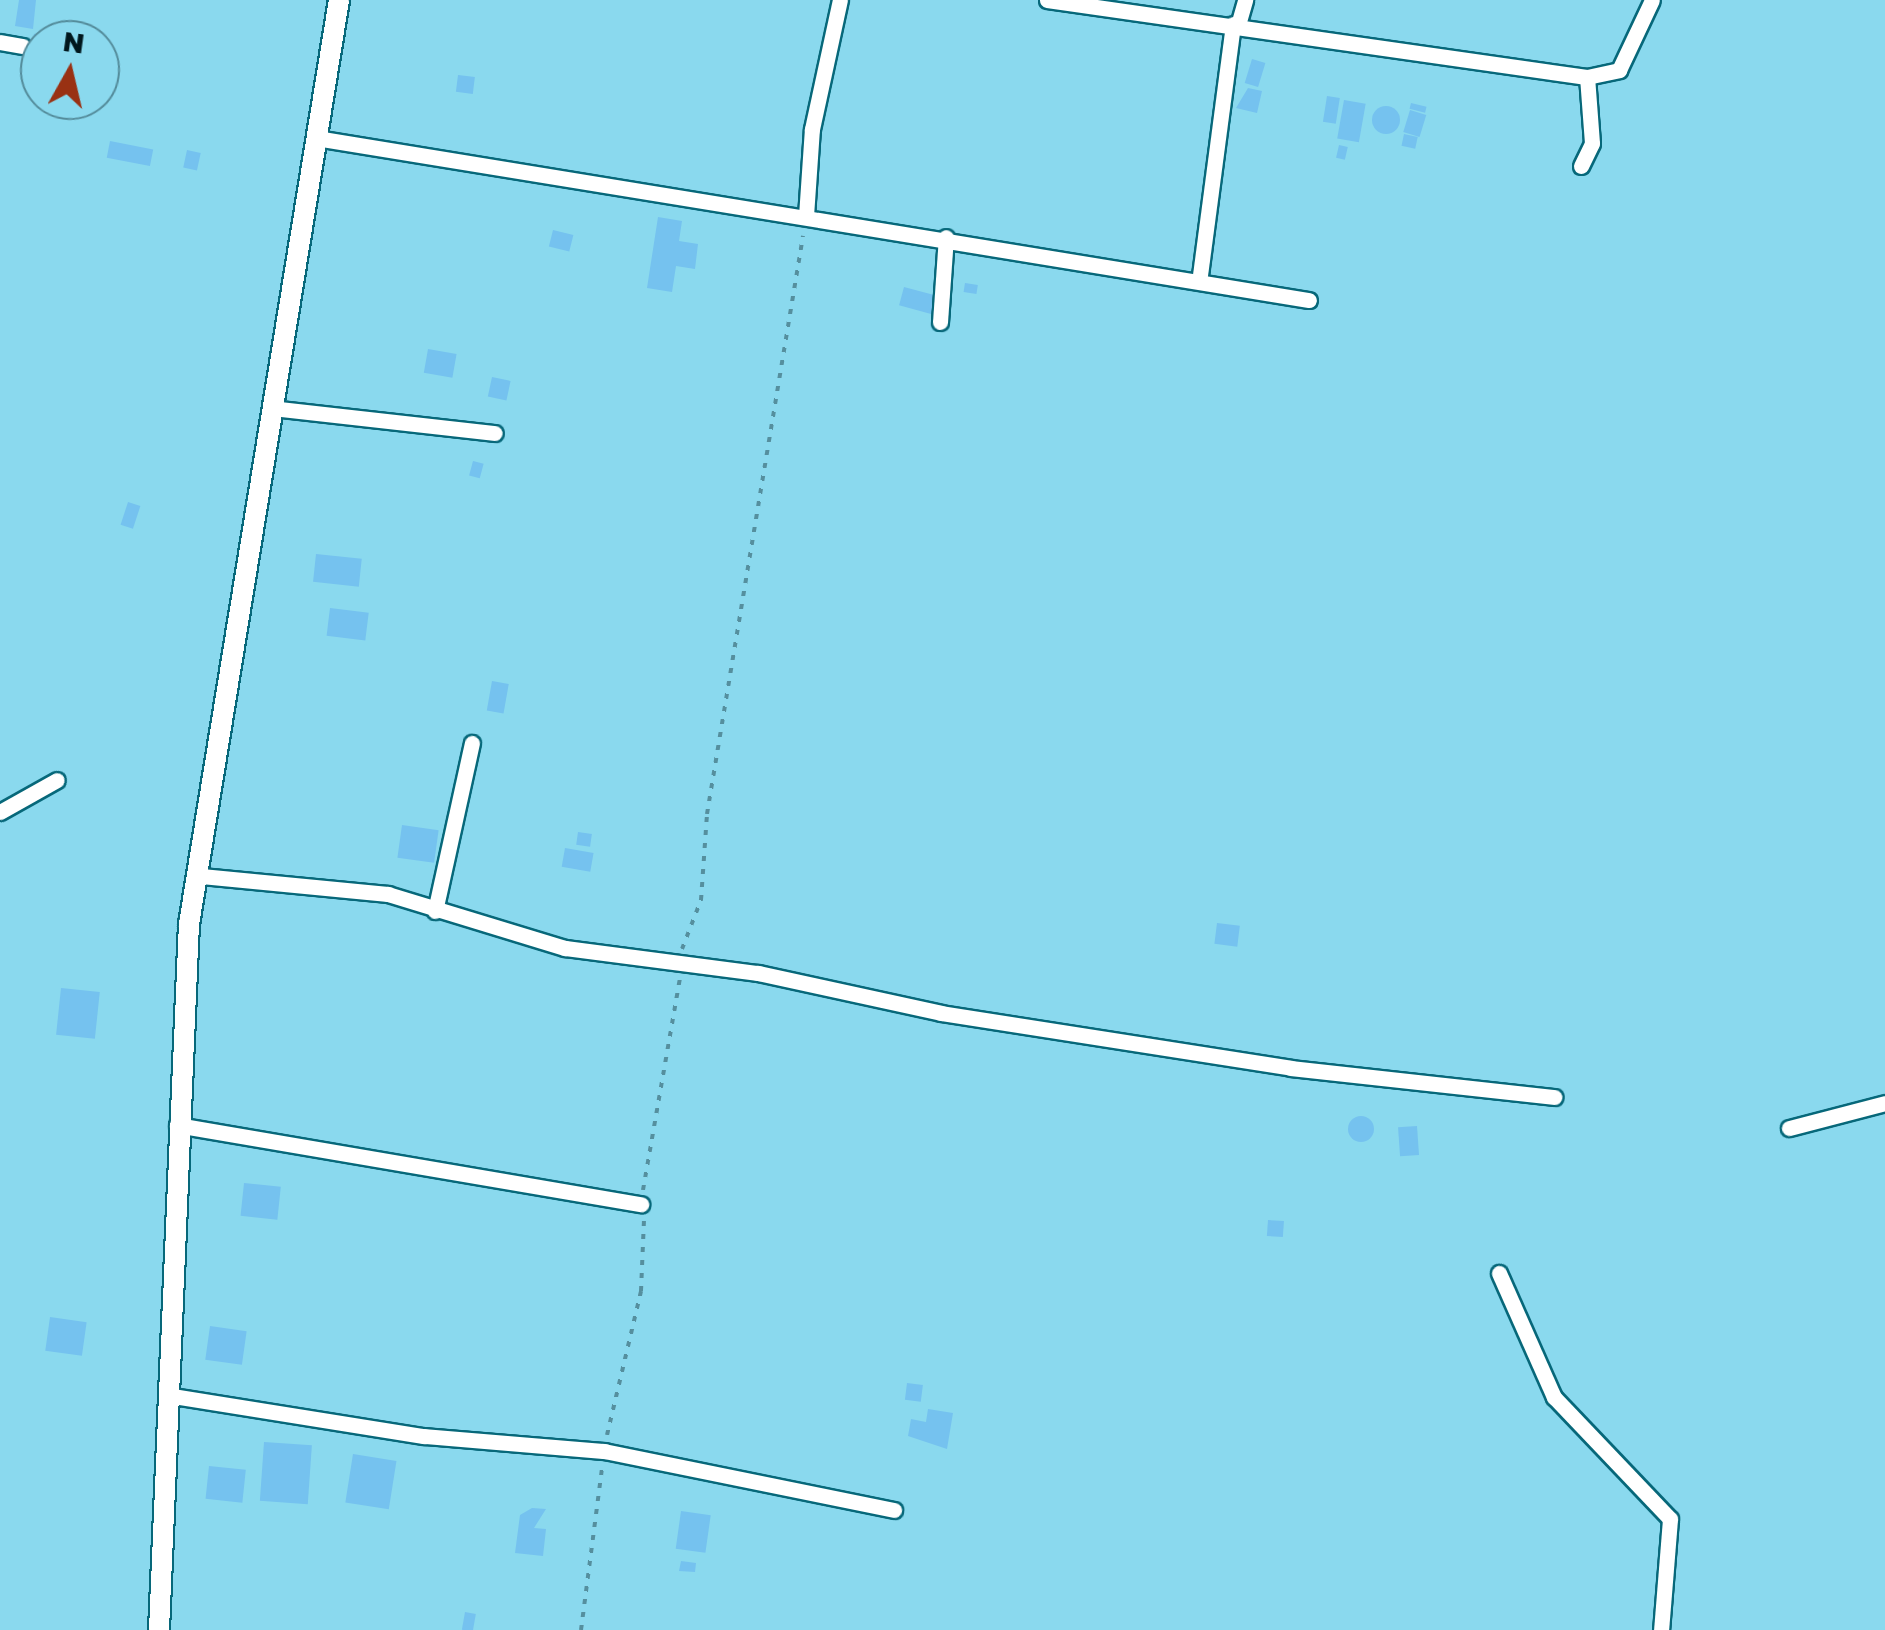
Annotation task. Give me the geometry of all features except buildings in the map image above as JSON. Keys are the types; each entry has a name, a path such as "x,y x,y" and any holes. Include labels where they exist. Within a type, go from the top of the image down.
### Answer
{"street":[{"path":"159,1630 189,924 200,876 271,408 339,0"},
{"path":"806,216 812,130 840,0"},
{"path":"1047,0 1142,6 1236,25 1587,77 1619,70 1652,0"},
{"path":"1200,276 1236,25 1245,0"},
{"path":"1581,166 1592,143 1587,77"},
{"path":"316,138 673,202 806,216 1200,276 1309,300"},
{"path":"940,322 946,237"},
{"path":"271,408 496,433"},
{"path":"435,911 472,744"},
{"path":"0,812 56,780"},
{"path":"200,876 388,894 565,948 680,962 1290,1068 1554,1097"},
{"path":"1789,1128 1885,1103"},
{"path":"178,1125 641,1204"},
{"path":"1499,1273 1554,1397 1670,1520 1661,1630"},
{"path":"167,1395 424,1436 604,1451 894,1510"}],"path":[{"path":"582,1630 604,1451 641,1291 641,1204 680,1002 680,962 701,900 806,216"}]}
